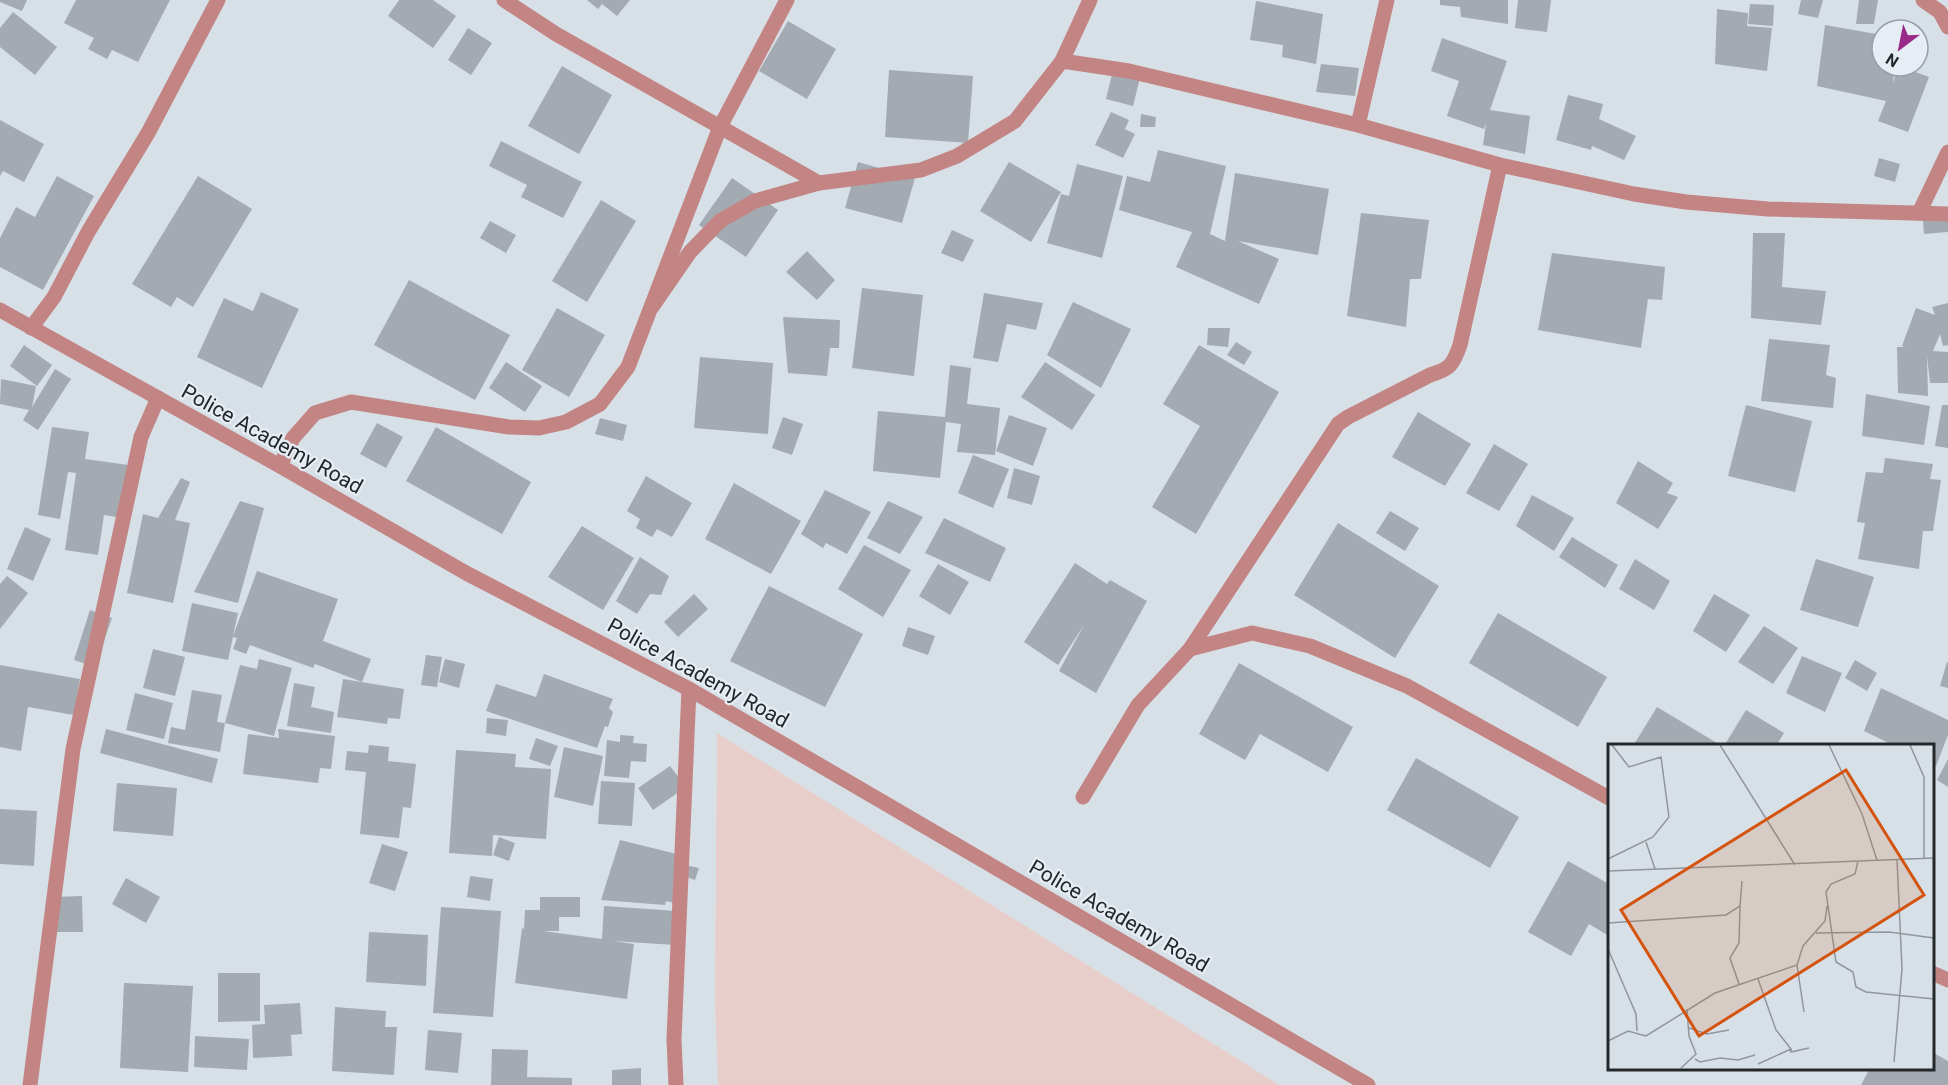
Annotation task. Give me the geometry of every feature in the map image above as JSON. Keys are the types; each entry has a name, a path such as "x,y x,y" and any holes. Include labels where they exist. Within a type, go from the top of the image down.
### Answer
{"street":[{"path":"31,328 54,297 88,232 148,133 218,0"},
{"path":"504,0 556,34 819,183"},
{"path":"280,466 293,438 315,413 351,402 509,427 539,428 567,423 600,404 628,367 720,127 787,0"},
{"path":"652,307 690,252 720,221 755,201 819,183 921,170 957,156 1015,122 1062,61 1090,0"},
{"path":"1358,125 1387,0"},
{"path":"1923,0 1940,12 1948,27"},
{"path":"1062,61 1129,71 1358,125 1500,165 1634,194 1686,202 1768,209 1948,214"},
{"path":"1919,213 1948,152"},
{"path":"1083,797 1138,705 1190,649 1338,424 1420,380 1444,371 1454,362 1460,345 1500,165"},
{"name":"Police Academy Road","path":"0,310 280,466 465,573 689,689 1368,1085"},
{"path":"30,1085 73,749 141,437 158,399"},
{"path":"1190,649 1252,633 1310,646 1407,686 1608,797"},
{"path":"676,1085 674,1039 689,689"},
{"path":"1933,974 1948,981"}],"shaded area":[{"path":"717,733 1279,1085 718,1085 715,1000"}],"building":[{"path":"0,0 27,0 22,11"},
{"path":"76,0 170,0 138,62 112,50 107,59 88,49 94,38 64,23"},
{"path":"399,0 433,0 456,16 433,48 388,16"},
{"path":"587,0 630,0 617,16 602,4 598,9"},
{"path":"1440,0 1508,0 1508,24 1461,17 1460,7 1440,5"},
{"path":"1518,0 1551,0 1547,32 1515,28"},
{"path":"1801,0 1823,0 1818,18 1798,14"},
{"path":"1859,0 1878,0 1875,18 1870,18 1870,24 1856,24"},
{"path":"1256,1 1323,14 1316,64 1282,57 1283,45 1250,40"},
{"path":"1750,4 1774,5 1773,26 1748,24"},
{"path":"1717,9 1748,13 1747,26 1772,28 1767,71 1715,64"},
{"path":"13,12 57,47 35,75 0,47 0,28"},
{"path":"788,21 836,49 807,99 759,71"},
{"path":"1825,25 1870,33 1870,78 1894,78 1893,83 1895,78 1929,78 1908,132 1878,121 1886,101 1817,86"},
{"path":"468,28 492,43 471,75 448,60"},
{"path":"1442,38 1507,61 1490,110 1530,116 1525,154 1483,145 1486,123 1484,129 1447,116 1459,81 1431,71"},
{"path":"1321,64 1359,68 1355,96 1316,92"},
{"path":"562,66 612,95 579,154 528,126"},
{"path":"1114,66 1141,74 1133,106 1106,99"},
{"path":"889,70 973,76 968,143 885,137"},
{"path":"1568,95 1603,104 1599,119 1636,136 1624,160 1592,146 1591,150 1556,140"},
{"path":"1111,112 1129,120 1125,129 1135,134 1123,158 1095,145"},
{"path":"1141,114 1156,117 1155,127 1140,127"},
{"path":"0,120 44,144 24,182 3,171 0,176"},
{"path":"501,141 582,182 563,218 521,197 527,185 489,166"},
{"path":"1158,150 1226,166 1210,234 1225,241 1235,173 1329,189 1318,255 1238,241 1279,259 1259,304 1176,267 1192,232 1119,210 1127,176 1150,182"},
{"path":"1879,158 1900,164 1895,182 1874,176"},
{"path":"858,162 915,178 902,223 845,208"},
{"path":"1009,162 1061,192 1031,242 980,211"},
{"path":"1077,164 1123,176 1102,258 1047,243 1061,194 1069,196"},
{"path":"57,176 94,196 43,290 0,267 0,238 16,207 35,217"},
{"path":"198,176 252,209 193,307 177,297 171,307 132,284"},
{"path":"732,178 778,210 746,257 699,225"},
{"path":"601,200 636,221 587,302 552,281"},
{"path":"1922,208 1948,218 1948,232 1924,234"},
{"path":"1361,213 1429,220 1421,279 1410,279 1406,327 1347,316"},
{"path":"490,221 516,235 506,253 480,238"},
{"path":"952,230 974,240 963,262 941,253"},
{"path":"1753,233 1785,233 1782,287 1826,291 1821,325 1751,318"},
{"path":"807,251 835,280 817,300 786,272"},
{"path":"1552,253 1665,267 1662,300 1648,299 1641,348 1538,330"},
{"path":"409,280 510,335 475,400 374,345"},
{"path":"862,288 923,295 914,376 852,368"},
{"path":"261,292 299,309 262,388 197,357 224,298 253,311"},
{"path":"984,293 1043,303 1036,330 1007,324 998,362 973,358"},
{"path":"1073,302 1131,329 1101,388 1047,355"},
{"path":"1948,303 1948,345 1943,346 1940,334 1933,351 1948,352 1948,383 1930,383 1927,356 1928,396 1898,393 1897,347 1905,347 1902,346 1916,308 1935,315 1932,307"},
{"path":"557,308 605,335 569,397 522,370"},
{"path":"783,317 840,320 839,348 830,348 827,376 788,373"},
{"path":"1208,328 1230,328 1228,347 1207,345"},
{"path":"1769,339 1830,345 1826,375 1836,378 1833,408 1761,401"},
{"path":"1236,342 1252,352 1244,365 1227,355"},
{"path":"24,345 52,365 37,386 10,366"},
{"path":"1199,345 1279,392 1196,534 1152,507 1200,426 1163,404"},
{"path":"700,357 773,363 768,434 694,428"},
{"path":"506,362 542,386 525,412 489,388"},
{"path":"1045,362 1095,395 1072,430 1021,397"},
{"path":"950,365 971,368 967,404 1000,408 995,455 957,452 961,424 946,422 940,478 873,471 878,411 945,417"},
{"path":"55,369 71,379 38,430 23,420 29,410 0,404 1,379 36,386 32,407"},
{"path":"1866,394 1930,406 1924,445 1862,436"},
{"path":"1746,405 1812,421 1795,492 1728,476"},
{"path":"1942,405 1948,405 1948,448 1935,446"},
{"path":"1418,412 1471,444 1445,486 1392,457"},
{"path":"1009,415 1047,428 1033,466 996,451"},
{"path":"783,417 803,424 792,455 772,448"},
{"path":"600,418 627,425 623,441 595,434"},
{"path":"377,423 403,437 386,468 360,454"},
{"path":"52,427 89,432 85,459 129,465 122,518 104,515 98,555 65,550 76,473 68,472 60,519 38,515"},
{"path":"436,427 531,482 502,534 406,481"},
{"path":"1494,444 1528,464 1499,511 1466,493"},
{"path":"973,455 1009,469 993,508 958,493"},
{"path":"1885,458 1933,464 1930,479 1941,480 1933,531 1923,531 1919,569 1858,559 1865,523 1857,522 1866,472 1883,473"},
{"path":"1638,461 1673,483 1667,493 1678,497 1658,529 1616,503"},
{"path":"1014,468 1040,476 1032,505 1007,498"},
{"path":"646,476 692,503 672,537 657,529 652,537 636,528 640,519 627,511"},
{"path":"181,478 190,482 175,520 190,523 173,603 127,593 143,514 158,518"},
{"path":"734,483 801,521 771,574 705,539"},
{"path":"825,490 871,512 847,554 826,543 823,548 801,534"},
{"path":"1532,495 1574,518 1554,551 1516,526"},
{"path":"240,501 264,508 238,603 194,592"},
{"path":"888,501 923,517 900,554 867,538"},
{"path":"1390,511 1419,528 1405,551 1376,533"},
{"path":"944,518 1006,548 990,582 925,553"},
{"path":"1338,523 1439,586 1395,658 1294,595"},
{"path":"582,526 634,558 603,610 548,577"},
{"path":"25,527 51,539 33,581 7,569"},
{"path":"1572,537 1618,565 1605,588 1559,557"},
{"path":"864,545 911,570 883,617 838,589"},
{"path":"640,557 669,576 661,595 650,594 637,614 616,601"},
{"path":"1635,559 1670,581 1654,610 1619,589"},
{"path":"1816,559 1874,577 1858,627 1800,610"},
{"path":"1075,563 1107,584 1110,580 1147,601 1096,693 1059,671 1084,625 1058,665 1024,642"},
{"path":"938,564 969,582 950,615 919,596"},
{"path":"257,571 338,599 323,641 371,659 362,682 315,664 313,668 250,645 246,654 233,649 237,638 233,637 228,660 182,651 192,603 238,613 233,636"},
{"path":"7,576 28,593 0,629 0,584"},
{"path":"769,586 863,634 825,707 730,661"},
{"path":"694,594 708,609 678,637 664,622"},
{"path":"1714,594 1750,615 1726,652 1693,631"},
{"path":"90,610 112,618 95,667 74,660"},
{"path":"1498,613 1607,677 1578,727 1469,663"},
{"path":"1764,626 1798,648 1773,684 1738,662"},
{"path":"908,627 935,636 928,655 902,646"},
{"path":"153,649 185,657 175,696 143,688"},
{"path":"426,655 442,657 437,687 421,685"},
{"path":"1802,656 1842,673 1825,712 1786,693"},
{"path":"259,659 292,668 274,736 225,723 240,665 257,669"},
{"path":"445,659 465,664 459,688 439,682"},
{"path":"1855,660 1877,673 1867,691 1845,678"},
{"path":"1948,662 1948,688 1940,686"},
{"path":"1239,663 1353,727 1328,772 1260,734 1245,760 1199,734"},
{"path":"0,665 80,679 74,715 28,707 21,751 0,747"},
{"path":"544,674 613,699 609,708 613,712 597,748 486,711 496,684 536,697"},
{"path":"343,679 404,689 400,719 388,718 387,724 337,717"},
{"path":"294,683 315,687 311,707 334,712 331,733 287,726"},
{"path":"1881,688 1948,720 1948,735 1936,766 1933,764 1933,744 1891,744 1864,731"},
{"path":"192,690 222,695 217,722 225,723 220,752 168,743 171,727 185,730"},
{"path":"135,693 173,703 164,739 126,730"},
{"path":"1657,707 1719,744 1634,744"},
{"path":"1746,710 1784,733 1777,744 1725,744"},
{"path":"487,718 508,720 506,736 486,733"},
{"path":"106,729 218,759 212,783 100,753"},
{"path":"278,729 335,736 331,769 320,768 318,783 243,774 248,734 279,738"},
{"path":"620,735 634,736 633,743 647,744 646,762 631,761 629,778 604,776 607,740 620,742"},
{"path":"536,738 558,746 550,766 529,759"},
{"path":"369,745 389,747 388,761 416,764 411,808 403,807 399,838 360,834 366,772 345,770 347,751 368,753"},
{"path":"564,747 603,756 593,806 554,797"},
{"path":"456,750 516,754 515,767 551,769 546,839 493,835 492,856 449,853"},
{"path":"1416,758 1519,817 1490,868 1387,810"},
{"path":"1948,759 1948,787 1937,780"},
{"path":"670,766 686,787 653,810 638,788"},
{"path":"601,781 635,783 632,826 598,824"},
{"path":"117,783 177,788 173,836 113,831"},
{"path":"0,809 37,811 34,866 0,864"},
{"path":"499,837 515,843 509,861 493,855"},
{"path":"620,840 689,857 685,865 699,868 695,880 683,876 674,903 666,901 665,905 601,900"},
{"path":"382,844 408,852 395,891 369,883"},
{"path":"1568,861 1608,883 1608,935 1589,924 1571,956 1528,932"},
{"path":"470,876 493,879 490,901 467,897"},
{"path":"126,878 160,897 146,923 112,904"},
{"path":"82,896 83,932 55,932 54,897"},
{"path":"540,897 580,897 580,917 559,917 559,931 543,931 602,939 604,906 677,911 675,945 613,941 634,944 627,999 515,983 525,910 540,910"},
{"path":"441,907 501,911 493,1017 433,1013"},
{"path":"369,932 428,935 426,986 366,982"},
{"path":"218,973 260,973 260,1021 218,1022"},
{"path":"124,983 193,986 188,1072 120,1068"},
{"path":"300,1003 302,1034 291,1035 292,1056 253,1058 252,1025 265,1024 264,1005"},
{"path":"335,1007 386,1011 385,1027 397,1027 394,1075 332,1071"},
{"path":"428,1030 462,1033 458,1073 425,1070"},
{"path":"195,1036 249,1039 247,1070 194,1067"},
{"path":"492,1049 528,1050 527,1077 572,1078 572,1085 491,1085"},
{"path":"1933,1053 1948,1061 1948,1085 1861,1085 1869,1070 1933,1070"},
{"path":"641,1068 641,1085 612,1085 612,1070"}]}
